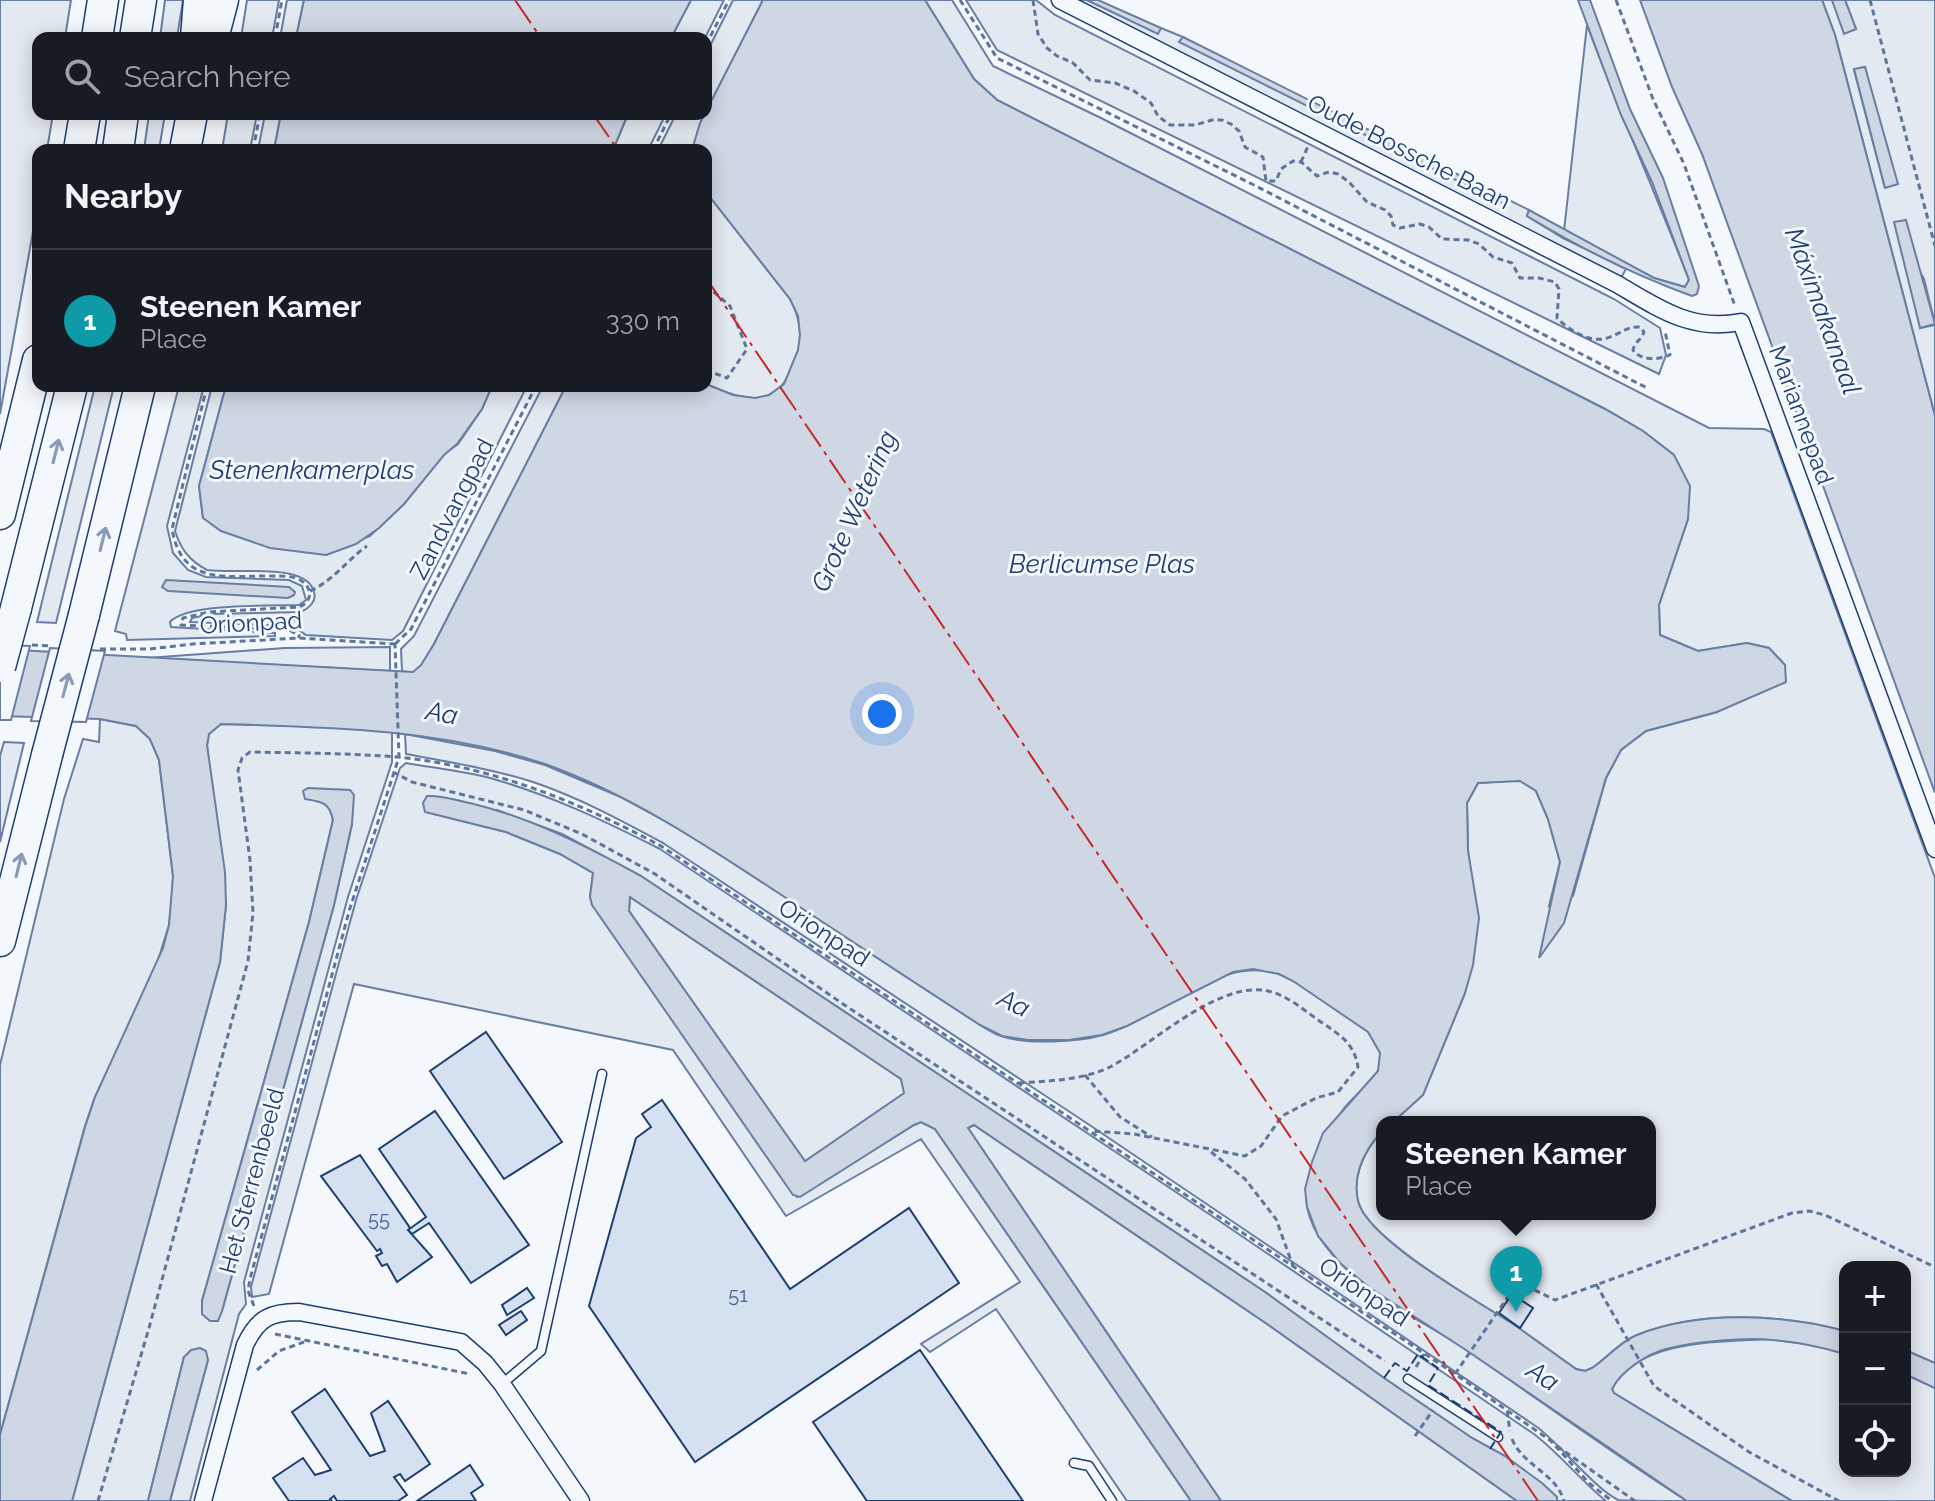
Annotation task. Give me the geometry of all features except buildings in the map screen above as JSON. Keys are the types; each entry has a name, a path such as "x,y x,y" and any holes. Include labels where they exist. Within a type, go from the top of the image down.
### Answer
{"highway":[{"path":"98,32 103,0"},
{"path":"136,32 141,0"},
{"path":"196,32 199,0"},
{"path":"215,32 223,0"},
{"path":"80,144 84,120"},
{"path":"119,144 122,120"},
{"path":"0,514 32,384"},
{"path":"0,667 70,392"},
{"path":"0,941 139,392"}],"street":[{"name":"Oude Bossche Baan","path":"1060,0 1617,284 1656,307 1700,325 1720,326 1741,322"},
{"name":"Mariannepad","path":"1741,322 1935,849"},
{"path":"203,1501 251,1330 277,1312 299,1312 461,1342 485,1363 502,1384 581,1501"}],"lane":[{"path":"502,1384 541,1351 602,1074"},
{"path":"1408,1379 1498,1437"},
{"path":"1074,1463 1089,1466 1112,1501"}],"path":[{"path":"276,32 282,0"},
{"path":"712,33 729,0"},
{"path":"960,0 997,58 1252,184 1649,389"},
{"path":"1033,0 1038,34 1057,56 1073,63 1090,80 1115,83 1134,91 1151,103 1158,116 1170,125 1195,125 1212,120 1231,124 1239,131 1245,147 1263,157 1266,181"},
{"path":"1616,0 1653,99 1684,164 1741,322"},
{"path":"1870,0 1935,246"},
{"path":"254,144 259,120"},
{"path":"656,144 668,120"},
{"path":"1252,184 1276,181 1281,169 1293,161 1301,162 1317,176 1329,172 1338,174 1367,202 1385,210 1391,216 1393,225 1400,228 1420,224 1429,227 1442,239 1468,240 1479,244 1493,257 1512,263 1520,278 1555,282 1559,289 1557,318 1574,331 1594,339 1606,339 1633,326 1640,327 1644,332 1633,350 1640,357 1661,359 1670,355 1670,344 1656,307"},
{"path":"712,290 730,306 747,349 727,378 712,372"},
{"path":"206,392 172,529 176,551 193,569 207,574 287,577 301,580 310,591"},
{"name":"Zandvangpad","path":"395,644 411,629 533,392"},
{"path":"299,638 289,630 181,625 183,618 209,612 307,605 310,591 336,574 367,546"},
{"path":"289,630 299,607"},
{"name":"Orionpad","path":"98,649 150,649 299,638 395,644"},
{"path":"28,644 56,646"},
{"path":"395,644 399,757"},
{"name":"Orionpad","path":"98,1501 157,1299 248,961 253,913 250,860 238,770 242,758 250,752 399,757 500,777 534,787 661,846 1455,1374 1551,1441 1589,1483 1612,1501"},
{"name":"Het Sterrenbeeld","path":"262,1320 251,1300 250,1279 350,908 399,757"},
{"path":"393,772 412,782 524,810 582,834 655,874 843,1004 1385,1361"},
{"path":"1019,1083 1085,1075 1108,1068 1208,1005 1251,989 1270,991 1287,999 1350,1042 1358,1067 1338,1092 1316,1098 1282,1116 1261,1146 1245,1156 1134,1134 1090,1131"},
{"path":"1085,1075 1120,1117 1155,1139"},
{"path":"1208,1149 1245,1179 1276,1219 1294,1267"},
{"path":"1455,1374 1518,1282 1555,1300 1792,1213 1809,1211 1825,1215 1935,1267"},
{"path":"1596,1284 1654,1386 1749,1452 1839,1501"},
{"path":"262,1320 277,1336 473,1375"},
{"path":"231,1397 279,1351 304,1342"},
{"path":"1408,1379 1424,1354"},
{"path":"1415,1436 1439,1400"},
{"path":"1507,1411 1512,1442 1522,1456 1560,1486 1564,1501"},
{"path":"1551,1441 1635,1501"}],"shaded area":[{"path":"0,0 71,0 66,32 32,32 32,120 52,120 48,144 32,144 32,237 0,414"},
{"path":"165,0 183,0 178,32 161,32"},
{"path":"247,0 279,0 273,32 242,32"},
{"path":"287,0 304,0 297,32 281,32"},
{"path":"691,0 724,0 708,32 674,32"},
{"path":"733,0 763,0 712,100 712,42"},
{"path":"925,0 952,0 993,66 1709,428 1764,429 1771,432 1935,878 1935,1363 1911,1353 1911,1261 1839,1261 1839,1330 1768,1318 1687,1321 1637,1335 1592,1368 1585,1371 1576,1369 1405,1253 1368,1219 1359,1204 1356,1185 1365,1155 1376,1138 1376,1220 1656,1220 1656,1116 1400,1116 1423,1095 1465,993 1472,881 1467,803 1478,783 1520,780 1536,791 1548,819 1560,862 1549,906 1573,896 1606,778 1621,750 1646,731 1717,712 1785,665 1769,648 1747,643 1698,651 1660,635 1659,605 1688,519 1674,455 1643,431 997,100 974,79"},
{"path":"966,0 1036,0 1055,15 1614,299 1660,328 1666,355 1659,374 997,50"},
{"path":"1063,0 1087,0 1158,33 1161,28 1183,37 1180,41 1507,204 1509,200 1529,210 1527,216 1563,238 1626,269 1621,278"},
{"path":"1822,0 1832,0 1845,33 1856,29 1845,0 1935,0 1935,324 1924,279 1917,267 1920,328 1935,325 1935,416 1835,35","holes":["1865,67 1877,114 1885,188 1854,70"]},
{"path":"1587,25 1689,280 1685,287 1654,278 1564,231"},
{"path":"148,120 164,120 160,144 145,144"},
{"path":"227,120 256,120 251,144 223,144"},
{"path":"264,120 280,120 275,144 259,144"},
{"path":"626,120 663,120 651,144 616,144"},
{"path":"673,120 703,120 694,144 661,144"},
{"path":"712,200 790,299 800,330 797,356 782,385 765,397 741,397 712,386"},
{"path":"94,392 113,392 56,623 37,622"},
{"path":"177,392 202,392 167,526 173,553 188,570 206,577 289,580 302,586 306,600 299,605 194,611 170,622 171,627 275,633 275,636 127,640 126,634 115,631"},
{"path":"210,392 224,392 199,486 203,518 326,555 370,536 404,504 444,454 458,444 482,409 489,392 524,392 403,631 392,640 306,635 293,626 190,622 192,618 210,614 301,612 313,602 314,592 310,584 291,574 207,570 191,559 175,531"},
{"path":"540,392 563,392 434,644 413,673 402,671 401,649 414,636"},
{"path":"390,647 390,671 147,658 285,648"},
{"path":"100,719 136,726 150,739 159,760 173,876 169,925 155,970 95,1097 85,1126 0,1435 0,1065 64,799 83,739 99,742"},
{"path":"221,724 338,727 392,732 392,762 348,897 244,1282 246,1304 239,1314 190,1501 170,1501 208,1360 184,1357 148,1501 72,1501 220,962 226,905 207,745 209,734","holes":["326,802 352,824 334,905 222,1311 202,1301 309,922 333,820"]},
{"path":"405,734 495,751 545,765 623,798 689,834 1001,1036 1052,1042 1103,1035 1220,977 1244,971 1268,971 1292,980 1367,1031 1379,1050 1381,1061 1370,1082 1340,1115 1311,1170 1306,1196 1312,1224 1320,1238 1350,1273 1368,1288 1468,1351 1687,1501 1618,1500 1588,1477 1537,1427 1091,1126 663,843 583,802 533,782 406,754"},
{"path":"4,742 24,743 0,842 0,756"},
{"path":"406,763 469,773 534,792 660,849 1534,1434 1606,1501 1557,1501 1505,1456 1472,1438 1384,1378 1265,1292 641,876 562,834 497,810 426,812 506,832 560,854 593,873 590,897 797,1197 914,1125 921,1122 935,1129 1191,1501 1127,1501 996,1309 930,1352 921,1344 1020,1282 921,1139 786,1216 673,1050 354,984 269,1294 252,1297 251,1287 356,900 400,768"},
{"path":"630,897 901,1079 905,1093 805,1162 629,911"},
{"path":"974,1125 1270,1326 1517,1501 1221,1501 968,1128"},
{"path":"1769,1339 1820,1346 1839,1352 1839,1477 1911,1477 1911,1377 1935,1388 1935,1501 1792,1501 1614,1393 1612,1389 1624,1373 1640,1361 1660,1352 1705,1343"}],"water":[{"path":"304,0 691,0 674,32 297,32"},
{"name":"Berlicumse Plas","path":"763,0 925,0 974,79 997,100 1605,409 1643,431 1674,455 1690,486 1688,519 1659,605 1660,635 1698,651 1747,643 1769,648 1785,665 1786,682 1717,712 1646,731 1621,750 1606,778 1564,923 1539,958 1560,862 1548,819 1536,791 1520,781 1478,783 1467,803 1468,851 1479,918 1473,965 1465,993 1423,1095 1400,1116 1376,1116 1376,1138 1360,1167 1357,1194 1366,1217 1403,1252 1576,1369 1585,1371 1592,1368 1637,1335 1687,1321 1768,1318 1839,1330 1839,1352 1800,1343 1761,1339 1690,1344 1666,1349 1635,1364 1612,1389 1792,1501 1687,1501 1370,1288 1340,1263 1318,1236 1307,1207 1305,1189 1323,1133 1378,1071 1380,1053 1368,1032 1279,974 1253,969 1233,972 1127,1026 1102,1035 1069,1040 1028,1040 1002,1036 980,1025 694,838 576,776 506,752 426,737 344,729 221,724 209,734 207,745 225,872 226,905 220,962 72,1501 0,1501 0,1435 85,1127 95,1097 163,948 169,925 173,876 159,760 150,739 136,726 100,719 0,716 0,649 413,672 434,644 563,392 712,392 712,386 733,395 755,398 769,395 784,384 798,350 798,316 790,299 712,200 712,144 694,144 702,120 712,120 712,100"},
{"path":"1087,0 1098,0 1161,28 1158,34"},
{"path":"1578,0 1590,0 1630,109 1663,178 1699,286 1697,294 1692,296 1608,260 1527,216 1529,210 1654,278 1685,287 1689,280 1652,182 1621,115"},
{"name":"Máximakanaal","path":"1640,0 1822,0 1835,35 1935,416 1935,793 1702,154 1672,87"},
{"path":"1832,0 1845,0 1856,29 1844,34"},
{"path":"1183,37 1509,200 1506,205 1179,42"},
{"path":"1865,67 1898,184 1885,188 1854,69"},
{"path":"280,120 626,120 616,144 275,144"},
{"path":"1906,220 1935,324 1920,328 1894,222"},
{"name":"Stenenkamerplas","path":"224,392 489,392 482,409 457,444 444,455 404,504 379,528 356,544 326,555 270,548 221,531 203,518 199,486"},
{"path":"166,580 289,587 295,592 288,598 168,591 162,587"},
{"path":"308,788 350,790 354,795 352,824 334,905 222,1311 218,1321 210,1321 202,1314 202,1301 309,922 333,820 324,804 305,799 303,791"},
{"path":"427,796 443,797 493,809 579,844 641,876 1265,1292 1384,1378 1472,1438 1505,1456 1542,1483 1557,1497 1557,1501 1517,1501 1270,1326 974,1125 968,1128 1221,1501 1191,1501 935,1129 921,1122 914,1125 800,1197 793,1195 592,905 593,873 560,854 506,832 425,812 423,803","holes":["630,897 901,1079 904,1093 805,1161 629,911"]},
{"path":"200,1348 206,1351 208,1360 170,1501 148,1501 184,1357 191,1350"},
{"path":"1911,1353 1935,1363 1935,1388 1911,1377"}],"pier":[{"path":"0,645 30,646 11,720 0,720"},
{"path":"50,648 105,651 86,722 31,721"}],"fence":[{"path":"1384,1378 1395,1363 1407,1371 1418,1354 1438,1368 1428,1385 1501,1432 1490,1449"}],"power":[{"path":"515,0 537,32"},
{"path":"597,120 614,144"},
{"path":"712,287 1538,1501"}],"place":[{"name":"Steenen Kamer","path":"1516,1312"}],"water label":[{"name":"Grote Wetering","path":"854,511"},
{"name":"Aa","path":"442,713"},
{"name":"Aa","path":"1014,1003"},
{"name":"Aa","path":"1543,1376"}]}
